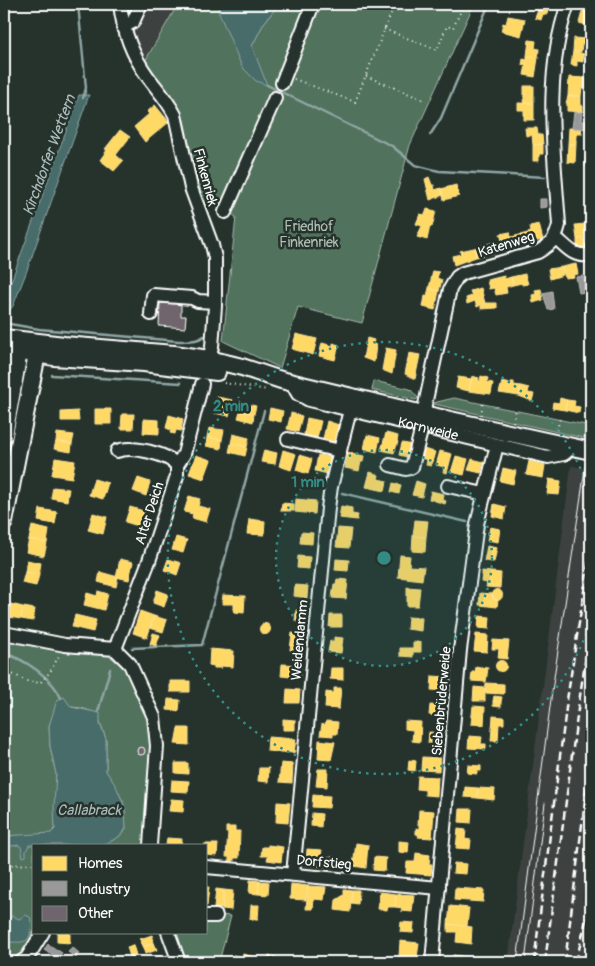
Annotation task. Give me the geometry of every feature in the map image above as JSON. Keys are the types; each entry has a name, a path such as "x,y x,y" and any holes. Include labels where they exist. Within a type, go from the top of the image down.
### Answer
{"main road":[{"name":"Kornweide","path":"4,338 22,349 144,362 265,380 423,421 591,452"},
{"path":"4,435 22,349"},
{"path":"4,522 22,349"},
{"path":"4,364 14,384"}],"street":[{"name":"Finkenriek","path":"120,4 123,26 137,60 175,115 191,188 214,252 216,302 206,371"},
{"path":"123,26 133,22 142,4"},
{"path":"283,79 313,4"},
{"path":"568,4 557,45 552,95 560,225 556,238 575,254 580,256 590,255"},
{"path":"225,212 275,98"},
{"name":"Katenweg","path":"390,465 406,469 412,467 450,289 454,281 463,273 538,252 556,238"},
{"path":"151,314 153,295 216,302"},
{"name":"Alter Deich","path":"115,649 150,560 177,476 177,465 184,454 206,371"},
{"name":"Kornweide","path":"281,384 295,390 302,397 350,410 423,421 497,445 554,457 564,454 571,448"},
{"name":"Weidendamm","path":"293,874 328,508 350,410"},
{"path":"288,439 340,451"},
{"name":"Siebenbrüderweide","path":"432,962 460,650 477,524 497,445"},
{"path":"117,451 134,448 168,458 177,465"},
{"path":"448,486 484,494"},
{"path":"4,633 65,645 115,649 130,664 154,717 157,746 150,844"},
{"name":"Dorfstieg","path":"208,867 439,888"},
{"path":"21,962 27,958 42,934"},
{"path":"169,934 179,962"}],"path":[{"path":"283,79 355,102 395,4"},
{"path":"384,29 437,50 447,26 454,28 464,4"},
{"path":"366,76 424,100"},
{"path":"223,383 281,384"},
{"path":"481,416 483,402"},
{"path":"513,423 516,409"},
{"path":"556,432 560,418"},
{"path":"4,670 28,681 40,683 50,672 65,645"},
{"path":"4,850 8,865 4,886"},
{"path":"4,869 8,865 32,864"}],"shaded area":[{"path":"125,4 178,4 145,61 132,36 137,26 127,18"},
{"path":"591,394 591,440 584,438"},
{"path":"571,466 591,469 591,839 582,901 591,879 591,942 587,962 508,962"}],"green space":[{"name":"Friedhof Finkenriek","path":"178,4 218,4 219,13 257,61 252,46 264,23 279,4 474,4 410,145 362,323 298,307 280,368 223,341 236,217 220,206 204,203 184,120 145,61"},
{"path":"21,369 29,370 4,499 4,459"},
{"path":"374,381 410,389 418,398 416,400 372,390"},
{"path":"454,398 586,425 584,438 433,403"},
{"path":"4,642 108,655 127,670 149,717 153,745 145,844 105,844 117,838 126,828 123,801 106,771 106,739 99,719 93,712 71,707 67,703 57,704 49,726 50,746 56,774 55,826 52,833 58,844 32,844 32,934 36,934 25,952 12,962 4,962"},
{"path":"208,914 231,916 219,962 186,962 178,934 208,934"}],"water":[{"path":"218,4 279,4 264,23 252,46 267,85 256,81 242,67 219,13"},
{"path":"79,95 89,95 26,273 13,306 4,317 4,301"},
{"name":"Callabrack","path":"64,697 71,707 100,713 100,724 106,739 106,771 116,786 125,807 126,828 117,838 105,844 32,844 29,845 26,851 26,856 23,857 19,845 4,847 4,836 51,833 55,829 56,774 50,746 49,726 57,700"},
{"path":"26,915 31,918 28,939 22,942 4,944 4,924 6,921 13,916 19,919"}],"building: Homes":[{"path":"537,4 550,4 547,15 543,14 541,20 535,18 538,10 535,9"},
{"path":"584,4 591,4 591,10 583,8"},
{"path":"583,8 591,10 590,26 579,23"},
{"path":"508,16 525,19 521,36 501,31 503,23 506,24"},
{"path":"574,38 586,39 585,45 582,44 581,52 573,51"},
{"path":"529,40 536,41 535,48 539,49 538,58 527,56"},
{"path":"573,51 584,54 583,62 577,61 577,66 571,65"},
{"path":"527,56 538,58 535,77 524,75 526,65 522,65 523,59 527,60"},
{"path":"569,77 585,78 585,89 582,88 581,96 568,96"},
{"path":"524,86 534,86 534,103 524,103"},
{"path":"568,96 581,96 583,112 567,111 566,103"},
{"path":"518,103 534,103 534,120 524,120 524,110 518,110"},
{"path":"155,105 169,122 145,142 134,127 149,114 147,112"},
{"path":"525,128 537,128 538,135 542,135 543,144 533,145 532,135 526,136"},
{"path":"569,128 581,128 582,134 576,134 576,144 568,144"},
{"path":"120,130 130,137 116,155 123,161 114,171 100,160 107,150 105,149"},
{"path":"543,144 543,154 539,154 539,161 533,161 533,145"},
{"path":"568,144 576,144 575,163 567,162"},
{"path":"429,177 435,190 441,188 443,195 430,200 425,179"},
{"path":"456,185 459,196 444,200 441,189"},
{"path":"427,209 436,211 427,240 417,237 422,226 416,224 420,214 425,215"},
{"path":"539,224 543,240 526,243 524,234 531,232 530,226"},
{"path":"585,224 584,238 577,239 575,225"},
{"path":"510,232 511,237 524,234 526,243 505,250 500,234"},
{"path":"584,238 585,245 591,245 591,252 577,253 577,239"},
{"path":"494,242 497,252 476,257 474,248"},
{"path":"474,248 476,257 454,265 452,256 461,254 460,251"},
{"path":"576,264 578,274 573,275 574,277 565,278 562,267"},
{"path":"562,267 563,275 550,279 548,269"},
{"path":"433,271 439,272 437,278 442,280 439,291 429,288"},
{"path":"525,274 528,284 513,285 511,277"},
{"path":"504,276 505,279 511,277 513,285 506,287 507,293 496,295 494,288 489,289 487,280"},
{"path":"429,288 439,291 435,310 423,307"},
{"path":"481,288 485,303 477,307 475,301 467,304 466,298 472,296 470,291"},
{"path":"541,289 543,300 533,303 532,295 536,294 535,290"},
{"path":"485,303 497,303 497,308 481,309 481,306"},
{"path":"296,334 317,339 313,355 292,349"},
{"path":"367,338 374,340 373,344 376,345 374,362 363,358"},
{"path":"322,343 333,346 333,343 339,345 335,360 319,356"},
{"path":"386,348 396,350 392,374 382,370"},
{"path":"409,353 420,355 415,379 405,374"},
{"path":"472,376 479,378 478,381 480,381 481,376 488,378 487,382 493,383 491,394 469,391"},
{"path":"458,377 472,379 469,391 456,388"},
{"path":"502,382 511,384 511,382 514,382 514,385 521,386 519,396 499,393"},
{"path":"521,386 529,388 528,393 534,394 532,401 519,396"},
{"path":"217,397 233,400 231,408 216,405"},
{"path":"560,398 567,400 565,410 552,408 553,402 559,403"},
{"path":"567,400 575,401 574,406 580,407 579,413 565,410"},
{"path":"241,403 256,406 254,414 240,411"},
{"path":"216,405 231,408 229,416 214,413"},
{"path":"270,408 283,411 281,422 268,419"},
{"path":"95,409 111,409 111,424 95,424"},
{"path":"78,411 79,421 61,421 61,412"},
{"path":"240,411 254,414 253,422 238,418"},
{"path":"291,413 302,416 298,432 287,429"},
{"path":"122,414 134,414 133,429 121,429"},
{"path":"169,415 183,419 181,431 176,430 175,434 170,433 171,430 166,428"},
{"path":"307,418 321,421 317,438 304,435"},
{"path":"144,419 159,420 159,434 143,433"},
{"path":"327,421 339,425 334,442 323,439"},
{"path":"209,428 224,430 222,440 207,437"},
{"path":"57,433 74,435 72,444 56,441"},
{"path":"386,433 398,436 394,453 381,450"},
{"path":"233,434 249,438 247,447 231,443"},
{"path":"367,435 380,438 377,452 364,449"},
{"path":"207,437 222,440 221,449 206,446"},
{"path":"56,441 72,444 71,452 54,449"},
{"path":"231,443 247,447 245,456 229,452"},
{"path":"402,443 414,445 411,458 399,455"},
{"path":"423,449 435,452 431,466 426,465 427,460 421,458"},
{"path":"264,450 277,453 275,464 261,462"},
{"path":"283,450 296,454 291,470 279,466"},
{"path":"440,451 452,454 447,473 443,472 444,467 436,465"},
{"path":"347,452 364,456 359,471 345,468"},
{"path":"196,455 211,460 204,479 189,474"},
{"path":"300,455 312,459 308,474 296,470"},
{"path":"318,455 331,457 328,474 315,471"},
{"path":"456,456 468,459 464,475 451,472"},
{"path":"55,458 75,461 72,478 52,475"},
{"path":"472,459 484,462 481,473 468,470"},
{"path":"529,461 545,465 543,478 526,475"},
{"path":"503,468 516,471 513,484 500,481"},
{"path":"370,472 379,475 378,479 387,481 385,491 366,487"},
{"path":"138,478 150,482 146,496 133,491"},
{"path":"94,479 108,483 103,499 89,495"},
{"path":"549,479 561,481 559,495 547,494"},
{"path":"416,481 425,484 422,497 412,495"},
{"path":"393,483 401,485 399,494 391,492"},
{"path":"53,487 69,489 67,501 51,498"},
{"path":"431,491 444,494 443,500 446,501 445,504 429,499"},
{"path":"189,496 200,499 198,506 210,509 206,522 192,518 193,514 184,512"},
{"path":"296,499 316,501 315,514 295,512"},
{"path":"282,503 294,504 294,511 281,511"},
{"path":"494,504 506,507 504,519 492,516"},
{"path":"341,506 352,508 352,514 358,515 357,520 339,518"},
{"path":"130,507 147,512 142,527 125,522"},
{"path":"40,509 57,512 55,524 38,521"},
{"path":"93,513 107,517 103,534 88,530"},
{"path":"249,519 265,521 264,535 247,534"},
{"path":"415,520 428,521 426,537 413,536"},
{"path":"32,526 49,530 47,543 29,539"},
{"path":"490,527 500,529 498,542 487,540"},
{"path":"338,528 351,529 349,548 336,547"},
{"path":"301,532 313,533 312,544 300,543"},
{"path":"413,536 426,537 425,552 412,551"},
{"path":"176,537 187,540 183,553 172,550"},
{"path":"29,539 47,543 44,556 26,552"},
{"path":"487,546 497,548 494,562 484,561"},
{"path":"400,555 410,556 409,566 424,567 422,580 398,577"},
{"path":"298,556 310,557 309,569 297,568"},
{"path":"120,559 133,562 129,580 116,577"},
{"path":"168,559 181,563 177,575 164,570"},
{"path":"336,559 349,560 348,571 335,570"},
{"path":"27,560 41,563 39,575 25,572"},
{"path":"482,571 501,573 500,588 486,587 487,583 481,582"},
{"path":"25,572 39,575 36,586 22,583"},
{"path":"100,572 118,577 116,587 98,582"},
{"path":"337,579 348,580 346,599 332,598 334,584 336,584"},
{"path":"295,585 308,586 307,598 294,596"},
{"path":"407,587 420,588 418,606 407,606"},
{"path":"157,590 168,594 164,607 153,603"},
{"path":"495,590 499,590 502,595 501,599 495,600 492,597 492,593"},
{"path":"98,591 108,594 104,610 84,605 87,593 97,596"},
{"path":"480,593 492,594 493,598 498,600 497,607 479,605"},
{"path":"223,595 245,596 244,613 234,612 234,604 222,604"},
{"path":"11,604 23,607 21,619 9,617"},
{"path":"23,607 35,609 33,621 21,619"},
{"path":"296,610 307,611 306,622 295,621"},
{"path":"140,611 154,616 147,638 133,633"},
{"path":"75,615 96,620 93,632 72,627"},
{"path":"330,615 342,615 342,627 329,627"},
{"path":"154,616 167,620 163,632 150,628"},
{"path":"479,616 490,617 489,629 478,628"},
{"path":"408,617 422,618 421,631 407,629"},
{"path":"265,623 271,629 265,635 259,629"},
{"path":"153,633 160,635 156,646 150,644"},
{"path":"292,633 299,634 299,639 303,640 302,651 290,650"},
{"path":"476,634 488,635 487,652 474,651"},
{"path":"334,637 343,638 341,653 328,652 330,641 334,641"},
{"path":"493,640 509,641 507,659 498,658 499,649 492,649"},
{"path":"413,642 421,642 421,652 413,652 413,657 400,656 400,648 413,648"},
{"path":"210,649 234,651 233,667 221,666 221,668 214,668 214,666 209,665"},
{"path":"499,661 503,661 506,666 505,670 499,671 496,668 496,664"},
{"path":"282,664 301,665 300,678 281,676"},
{"path":"476,667 488,668 486,682 471,681 472,672 475,672"},
{"path":"331,668 343,668 343,680 330,679"},
{"path":"432,676 447,677 446,691 431,690"},
{"path":"170,681 190,681 190,692 170,692"},
{"path":"486,683 504,684 504,694 485,693"},
{"path":"474,687 485,688 485,701 473,701"},
{"path":"334,688 341,688 339,709 325,708 326,692 334,693"},
{"path":"287,689 300,690 299,703 286,703"},
{"path":"494,696 502,697 501,702 493,701"},
{"path":"168,699 180,700 179,711 167,710"},
{"path":"493,701 501,702 501,707 493,706"},
{"path":"430,705 444,706 443,717 429,715"},
{"path":"473,706 485,707 484,725 471,724"},
{"path":"493,716 504,717 504,724 499,724 498,741 491,741"},
{"path":"283,719 295,720 295,730 283,730"},
{"path":"326,721 338,722 337,734 333,734 333,736 320,735 322,724 325,725"},
{"path":"405,721 421,722 420,742 412,741 413,730 405,729"},
{"path":"178,728 189,728 189,745 175,744"},
{"path":"429,732 442,733 441,744 428,743"},
{"path":"469,736 482,737 481,744 486,744 486,749 468,748"},
{"path":"268,737 296,739 294,753 267,751"},
{"path":"319,740 335,742 331,760 318,759"},
{"path":"422,757 440,758 439,771 421,770"},
{"path":"409,760 416,761 415,771 408,770"},
{"path":"175,763 188,763 188,774 175,773"},
{"path":"281,763 293,764 292,783 279,782"},
{"path":"468,765 481,766 481,771 477,771 477,774 467,773"},
{"path":"259,768 269,768 268,782 258,781"},
{"path":"318,769 328,769 327,787 316,786"},
{"path":"418,776 438,777 437,796 425,795 425,790 417,789"},
{"path":"172,780 189,781 188,792 171,791"},
{"path":"465,787 478,788 477,798 464,797"},
{"path":"478,788 495,789 494,800 477,798"},
{"path":"313,795 330,796 329,808 312,807"},
{"path":"171,799 184,800 183,812 169,811"},
{"path":"277,802 290,803 288,823 276,822"},
{"path":"460,809 472,809 471,823 459,822"},
{"path":"419,810 434,811 432,838 418,837 419,835 416,834 416,828 420,829 420,825 418,825"},
{"path":"312,813 322,814 321,827 311,826"},
{"path":"226,827 235,827 235,831 240,831 239,858 234,858 234,861 229,861 229,857 226,857 228,833 226,833"},
{"path":"458,829 466,830 465,839 471,840 470,849 456,848"},
{"path":"167,838 182,839 181,844 166,844"},
{"path":"399,841 409,842 408,853 399,852"},
{"path":"356,843 368,845 366,868 353,866"},
{"path":"208,844 218,844 217,856 208,855"},
{"path":"268,845 283,847 281,862 267,860 268,856 261,856 262,847 268,847"},
{"path":"307,849 322,850 321,856 333,857 332,867 306,865"},
{"path":"416,853 430,855 429,864 432,864 431,875 406,873 407,862 415,862"},
{"path":"374,857 386,858 385,871 373,870"},
{"path":"454,863 467,864 466,874 453,873"},
{"path":"250,880 259,881 258,894 249,893"},
{"path":"259,881 269,882 268,895 258,894"},
{"path":"291,884 308,886 306,900 290,899"},
{"path":"308,886 326,887 324,900 314,899 313,909 306,909"},
{"path":"455,888 484,890 483,902 454,900"},
{"path":"216,889 224,890 222,909 214,908"},
{"path":"344,889 352,890 350,912 335,910 336,900 344,895"},
{"path":"224,890 233,891 231,910 222,909"},
{"path":"352,890 359,890 358,904 351,903"},
{"path":"380,892 396,894 395,907 388,907 387,910 378,909"},
{"path":"396,894 414,895 412,912 401,911 402,908 395,907"},
{"path":"251,905 259,905 258,919 250,919"},
{"path":"450,906 469,908 467,926 448,924"},
{"path":"401,922 414,923 413,933 400,932"},
{"path":"448,924 472,927 471,944 456,942 457,932 448,932"},
{"path":"57,934 70,934 70,943 57,942"},
{"path":"152,935 154,943 143,947 140,939"},
{"path":"400,941 419,943 417,958 399,956"},
{"path":"154,943 157,950 145,954 143,947"},
{"path":"133,945 136,955 130,957 127,947"},
{"path":"243,954 254,957 253,962 231,961 233,955 242,957"},
{"path":"269,955 281,959 280,962 267,962"},
{"path":"453,955 469,957 468,962 453,962"},
{"path":"160,956 162,962 140,962"}],"building: Industry":[{"path":"574,112 582,112 581,121 591,121 591,129 572,128"},
{"path":"586,157 591,157 591,166 585,166"},
{"path":"540,199 547,199 547,207 540,208"},
{"path":"583,276 586,292 579,293 576,277"},
{"path":"552,291 554,309 548,310 543,293"},
{"path":"48,944 62,953 58,959 44,950"},
{"path":"72,947 79,953 76,958 68,952"}],"building: Other":[{"path":"160,303 181,304 181,316 186,316 185,328 159,326"},
{"path":"141,747 145,751 141,755 137,751"}],"waterway":[{"name":"Kirchdorfer Wettern","path":"78,4 86,88 83,98"},
{"path":"430,135 441,118 489,4"},
{"path":"267,85 392,146 415,165 439,171 545,177"},
{"path":"4,323 39,329 178,341 195,340 204,336"},
{"path":"52,375 181,383"},
{"path":"132,648 202,645 264,411"},
{"path":"342,493 467,522"},
{"path":"4,653 37,670 52,683 61,698"},
{"path":"98,712 110,669"}],"tram line":[{"path":"517,962 552,691 591,429"},
{"path":"525,962 545,803"}],"railway":[{"path":"534,962 567,700 591,546"},
{"path":"545,962 591,622"},
{"path":"565,962 591,752"},
{"path":"576,962 591,899"}]}
